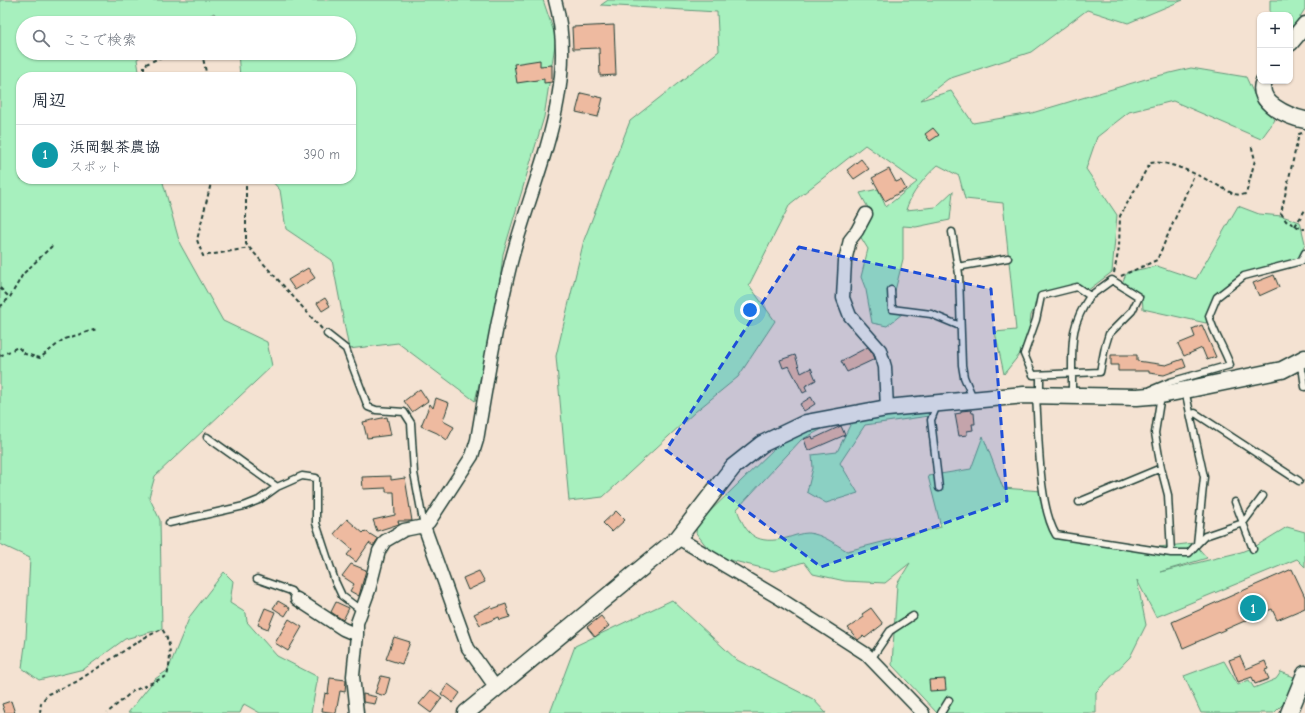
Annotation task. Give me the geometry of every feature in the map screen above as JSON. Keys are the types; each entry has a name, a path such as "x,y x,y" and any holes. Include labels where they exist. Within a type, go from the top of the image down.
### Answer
{"street":[{"path":"357,713 353,676 357,623 380,551 386,541 404,530 424,526 428,522 472,456 477,440 511,262 555,115 561,79 562,43 560,18 555,0"},
{"path":"1293,39 1305,25"},
{"path":"1264,84 1264,93 1267,100 1276,109 1305,120"},
{"path":"866,214 857,231 850,240 845,261 844,298 850,316 880,350 884,367 887,408"},
{"path":"466,713 678,538 733,467 762,444 806,422 887,408 1038,395 1137,397 1161,395 1282,370 1301,360"},
{"path":"424,526 468,648 496,688"},
{"path":"678,538 779,598 866,654 923,713"},
{"path":"297,599 343,629 356,635"},
{"path":"1289,713 1305,674"}],"lane":[{"path":"952,232 957,267 964,377 974,400"},
{"path":"1137,397 1170,382 1230,365 1225,350 1214,333 1208,316 1217,297 1244,276 1301,261 1305,253"},
{"path":"957,267 1008,258"},
{"path":"1072,396 1072,374 1072,334 1080,310 1090,296 1112,280 1138,298 1132,311 1109,334 1100,372 1072,374 1033,375 1024,354 1036,320 1040,296 1077,287 1090,296"},
{"path":"891,290 892,309 931,314 960,326"},
{"path":"326,334 346,349 368,406 376,410 404,412 411,423 414,474 424,526"},
{"path":"1301,360 1305,387"},
{"path":"1040,374 1038,395 1044,498 1049,524 1056,535 1171,553 1189,553 1205,536 1243,523 1263,496"},
{"path":"1185,390 1204,477 1197,544"},
{"path":"1161,395 1155,433 1161,468 1168,495 1171,553"},
{"path":"937,404 931,420 940,488"},
{"path":"1191,415 1195,413 1299,481"},
{"path":"207,438 277,487"},
{"path":"1079,502 1161,468"},
{"path":"169,523 244,506 260,500 277,487 302,476 316,478 316,522 335,580 342,596 362,611"},
{"path":"1235,502 1254,549"},
{"path":"257,579 291,591 297,599"},
{"path":"871,659 890,631 913,616"},
{"path":"941,713 949,700"}],"path":[{"path":"144,72 144,65 155,60"},
{"path":"203,60 206,72"},
{"path":"1305,133 1299,134 1281,213 1286,221 1305,229"},
{"path":"1112,280 1120,248 1120,216 1150,163 1160,162 1178,167 1234,194 1246,194 1255,160 1251,144"},
{"path":"1112,280 1157,260 1194,175"},
{"path":"211,184 197,240 203,256 249,248"},
{"path":"246,184 246,244 326,334"},
{"path":"1295,226 1305,210"},
{"path":"0,307 10,297 22,274 52,246"},
{"path":"0,288 10,297"},
{"path":"0,356 18,347 25,354 40,358 64,339 97,329"},
{"path":"40,713 41,703 48,694 76,682 142,639 162,629 167,637 170,662 167,676 133,691 107,713"}],"highlighted area":[{"path":"799,247 991,289 1007,501 821,567 666,450"}],"green space":[{"path":"0,0 543,0 556,38 544,117 503,254 497,308 475,401 398,343 349,349 332,260 286,229 280,190 275,184 356,184 356,72 240,72 239,60 356,60 356,16 216,16 214,13 209,16 16,16 16,60 137,60 139,72 16,72 16,184 163,184 180,244 223,321 267,342 272,366 155,476 149,497 160,520 162,629 125,639 84,669 39,680 22,668 26,638 30,558 0,544"},
{"path":"608,0 1183,0 1128,23 1087,10 1031,52 948,79 921,100 951,91 973,123 1032,113 1149,78 1191,68 1246,77 1259,105 1275,120 1261,139 1173,101 1129,112 1097,137 1086,169 1117,215 1112,272 1083,294 1073,289 1039,299 1031,315 1027,345 1004,374 995,332 1016,330 1003,203 965,199 959,176 938,165 933,169 911,198 906,210 936,207 953,191 950,220 916,227 903,226 903,259 891,307 902,314 887,326 872,323 866,290 861,277 868,249 857,231 872,215 860,193 878,189 886,207 917,182 865,145 790,204 749,285 775,321 738,377 695,412 603,497 569,501 556,356 584,240 630,121 719,51 717,12 601,5"},
{"path":"1270,0 1305,0 1305,9 1293,27 1293,12 1270,12"},
{"path":"1238,206 1259,214 1282,216 1300,222 1305,243 1299,261 1264,268 1241,277 1231,283 1222,290 1214,300 1206,323 1143,309 1142,296 1122,283 1127,272 1157,266 1196,279"},
{"path":"926,409 929,416 865,425 840,463 858,493 826,503 807,492 813,468 812,455 837,452 852,421"},
{"path":"843,418 801,440 737,509 744,526 754,536 760,539 777,540 808,533 818,535 847,551 941,527 928,476 971,469 983,436 1003,488 1042,491 1051,534 1159,547 1194,543 1207,558 1160,572 1241,552 1256,546 1287,527 1305,532 1305,567 1297,559 1156,617 1137,580 1146,625 1130,657 1096,692 1096,713 937,713 892,665 897,584 910,563 885,583 845,581 813,574 804,562 774,571 714,556 696,533 697,524 781,442"},
{"path":"224,572 233,581 230,603 246,613 247,622 277,656 318,677 311,713 260,713 244,704 240,713 128,713 155,679 168,670 190,616"},
{"path":"672,600 737,660 813,699 826,713 550,713 575,646"},
{"path":"1224,661 1238,685 1249,680 1254,688 1276,679 1281,672 1294,677 1286,701 1274,713 1201,713 1184,676"}],"building":[{"path":"614,25 616,75 600,76 599,48 573,49 572,27"},
{"path":"540,60 540,66 552,65 552,82 544,83 544,79 517,83 514,64"},
{"path":"581,93 603,98 598,117 576,112"},
{"path":"933,128 939,135 930,141 925,134"},
{"path":"861,159 869,169 854,179 847,170"},
{"path":"889,169 896,182 901,180 906,189 885,201 872,178"},
{"path":"308,268 315,278 295,290 288,280"},
{"path":"1274,275 1279,287 1259,296 1253,283"},
{"path":"325,298 330,306 322,311 317,303"},
{"path":"1202,325 1216,357 1207,360 1202,348 1184,356 1178,344 1195,337 1192,329"},
{"path":"868,347 875,359 847,372 841,361"},
{"path":"795,355 801,373 811,368 816,380 805,386 807,391 803,393 789,366 783,368 780,360"},
{"path":"1111,355 1137,355 1137,361 1166,365 1183,359 1186,367 1164,375 1149,373 1149,371 1118,371 1118,365 1111,365"},
{"path":"420,389 428,401 412,412 404,401"},
{"path":"811,397 815,404 804,411 800,404"},
{"path":"436,398 449,403 443,421 454,427 447,440 437,433 421,426 430,404 433,408"},
{"path":"971,410 972,413 974,413 975,424 972,424 973,430 967,431 967,435 959,436 955,414 961,413 961,411"},
{"path":"387,417 391,435 367,438 363,422"},
{"path":"841,426 845,435 808,451 804,439 812,436 813,439"},
{"path":"391,476 391,480 405,478 412,521 398,521 399,524 377,531 373,520 395,515 394,492 386,492 386,488 363,489 362,477"},
{"path":"616,511 625,520 612,532 603,523"},
{"path":"347,519 363,533 365,531 378,539 373,546 369,543 356,562 347,555 352,549 334,534"},
{"path":"351,564 366,570 359,596 350,591 354,584 342,576"},
{"path":"1292,569 1305,597 1305,608 1277,620 1272,609 1183,648 1172,622"},
{"path":"479,571 485,582 468,590 463,578"},
{"path":"278,601 290,608 285,616 273,608"},
{"path":"336,602 349,608 343,620 331,612"},
{"path":"506,604 510,617 500,620 499,617 480,625 474,614 491,606 492,609"},
{"path":"265,608 275,612 268,629 258,625"},
{"path":"871,608 883,624 865,638 863,636 858,640 848,628 864,617 862,614"},
{"path":"601,616 609,626 595,637 587,627"},
{"path":"289,619 302,627 288,651 275,643"},
{"path":"394,637 410,642 402,664 386,659"},
{"path":"1240,656 1246,669 1265,661 1268,669 1265,670 1269,679 1255,684 1252,677 1238,682 1229,660"},
{"path":"381,676 390,678 385,696 375,693"},
{"path":"330,678 346,680 345,692 340,691 336,713 322,711 325,693 328,694"},
{"path":"945,679 946,690 930,691 929,680"},
{"path":"448,684 460,693 453,703 441,694"},
{"path":"431,690 442,698 431,713 419,704"},
{"path":"363,694 377,697 375,704 363,702"},
{"path":"11,701 15,713 5,713 2,704"}],"place":[{"name":"浜岡製茶農協","path":"1253,608"}]}
